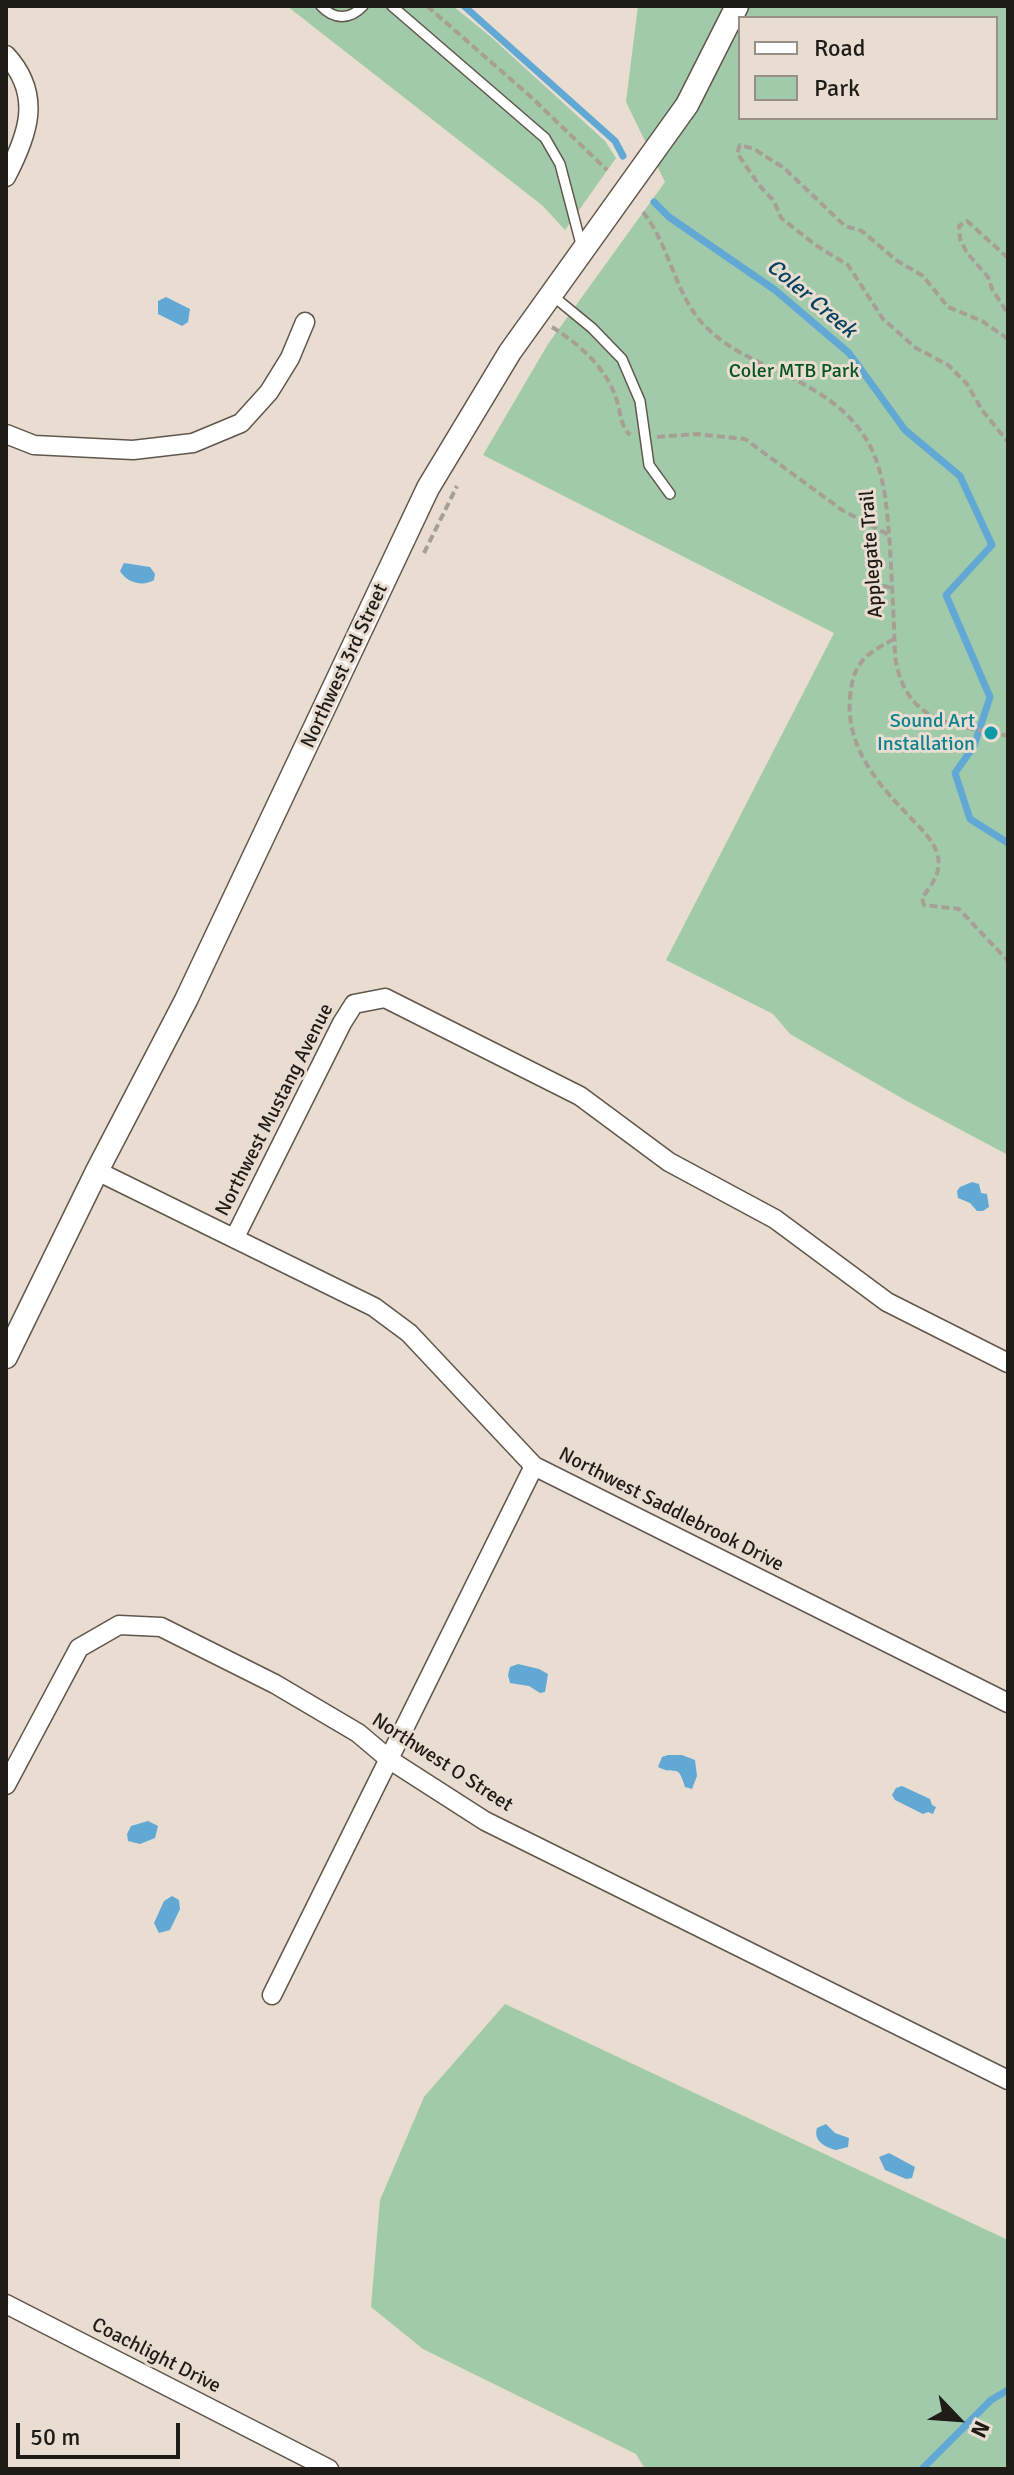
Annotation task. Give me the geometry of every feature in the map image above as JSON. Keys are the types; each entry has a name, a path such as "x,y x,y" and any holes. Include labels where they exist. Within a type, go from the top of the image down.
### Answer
{"street":[{"name":"Northwest 3rd Street","path":"6,1357 97,1171 186,1000 428,488 510,352 687,105 737,6"},
{"path":"6,55 21,72 30,112 23,145 6,177"},
{"path":"6,434 34,445 133,450 193,443 241,423 251,413 276,381 305,322"},
{"name":"Northwest Mustang Avenue","path":"235,1237 342,1023 354,1004 385,998 580,1096 669,1162 775,1219 887,1302 1008,1363"},
{"name":"Northwest Saddlebrook Drive","path":"97,1171 374,1307 409,1333 534,1466 1008,1703"},
{"path":"272,1995 534,1466"},
{"name":"Northwest O Street","path":"6,1785 79,1648 119,1625 161,1627 275,1684 358,1733 390,1760 485,1821 1008,2080"},
{"name":"Coachlight Drive","path":"6,2304 329,2469"},
{"path":"285,2469 295,2452"}],"lane":[{"path":"321,6 328,14 344,17 363,6"},
{"path":"392,6 545,138 560,164 582,248"},
{"path":"550,294 592,328 622,359 640,401 649,465 670,494"}],"path":[{"path":"427,6 531,97 607,170"},
{"path":"1008,339 982,321 948,307 923,276 896,260 862,231 845,226 784,168 754,149 740,145 737,153 774,201 781,218 848,265 883,319 916,348 948,365 967,384 982,410 1008,442"},
{"name":"Applegate Trail","path":"643,212 657,229 683,295 702,322 742,356 805,384 834,401 859,428 878,461 886,493 897,672 910,699 922,712 936,719 1008,736"},
{"path":"1008,258 974,225 967,221 959,226 960,239 967,253 988,277 1008,314"},
{"path":"545,338 557,319"},
{"path":"552,327 573,340 599,366 616,399 623,428 632,438 696,434 745,439 842,510 889,535"},
{"path":"421,559 459,482"},
{"path":"871,583 892,588"},
{"path":"894,639 871,651 852,675 849,711 853,739 860,755 901,808 930,839 939,856 937,878 922,898 924,905 959,909 1008,961"}],"green space":[{"path":"287,6 453,6 605,141 616,158 565,230 543,206"},
{"name":"Coler MTB Park","path":"638,6 1008,6 1008,1155 790,1034 773,1014 666,960 834,633 483,455 548,344 665,182 626,102"},
{"path":"505,2004 1008,2240 1008,2469 645,2469 636,2454 423,2349 371,2307 380,2200 424,2097"}],"water":[{"path":"166,297 190,309 188,322 182,326 158,314 158,301"},
{"path":"124,563 150,567 155,574 154,580 145,583 131,581 120,571"},
{"path":"972,1182 979,1184 981,1193 987,1194 989,1207 983,1211 977,1211 970,1203 958,1198 960,1187"},
{"path":"518,1664 548,1674 545,1692 510,1683 510,1667"},
{"path":"682,1755 695,1760 697,1776 692,1789 685,1787 678,1772 658,1767 662,1757"},
{"path":"902,1786 930,1799 936,1807 933,1814 923,1814 895,1800 892,1795 896,1788"},
{"path":"148,1821 158,1826 155,1838 140,1844 128,1841 131,1826"},
{"path":"172,1896 179,1900 180,1909 170,1930 159,1933 154,1923 164,1901"},
{"path":"826,2124 835,2133 849,2138 848,2147 836,2150 821,2143 817,2128"},
{"path":"889,2153 915,2167 912,2178 906,2179 885,2170 879,2157"}],"waterway":[{"path":"464,6 615,141 623,156"},
{"name":"Coler Creek","path":"654,202 669,217 775,290 849,353 905,430 960,476 992,545 946,595 990,697 974,746 955,773 970,819 1008,843"},
{"path":"922,2469 991,2400 1008,2390"}],"place":[{"name":"Sound Art Installation","path":"991,733"}]}
